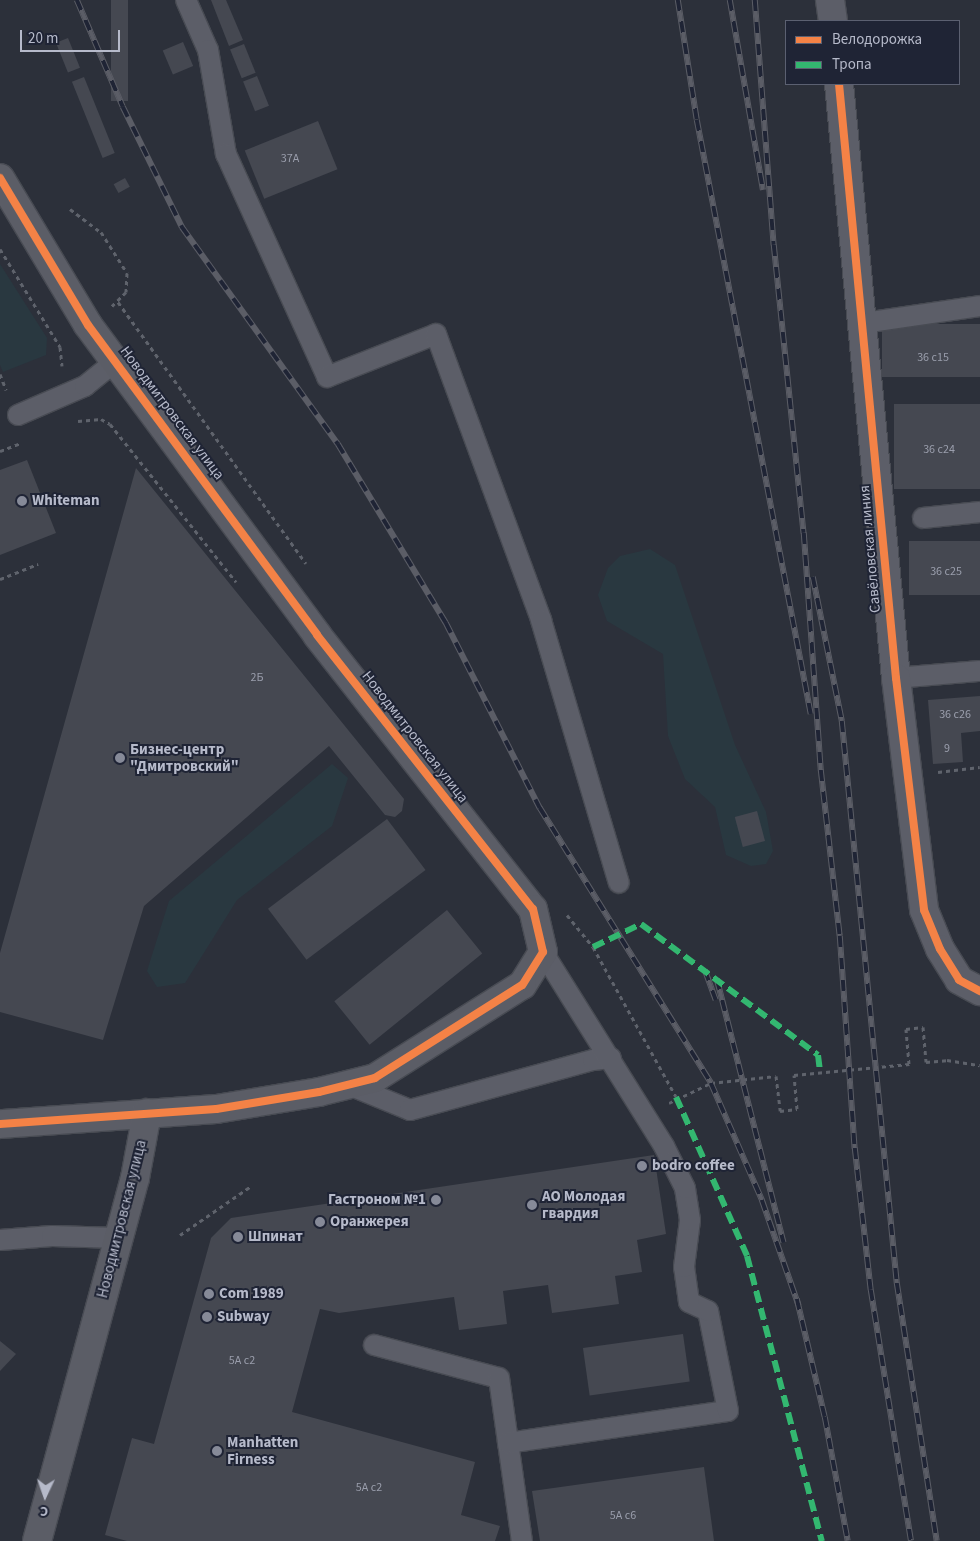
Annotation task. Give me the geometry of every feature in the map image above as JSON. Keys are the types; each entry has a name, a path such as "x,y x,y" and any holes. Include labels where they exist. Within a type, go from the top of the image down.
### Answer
{"street":[{"path":"830,0 833,20"},
{"name":"Савёловская линия","path":"839,85 864,323 906,776 924,910 940,949 959,980 980,991"},
{"name":"Новодмитровская улица","path":"0,178 62,284 116,361 317,635 533,909 543,952"},
{"path":"0,1124 216,1109 348,1085 375,1078 522,985 543,952"},
{"name":"Новодмитровская улица","path":"37,1541 135,1178 147,1113"}],"lane":[{"path":"186,0 208,50 226,154 327,377 436,334 541,620 619,882"},
{"path":"864,323 980,306"},
{"path":"18,414 85,386 116,361"},
{"path":"924,518 980,512"},
{"path":"896,678 980,671"},
{"path":"508,1443 728,1412 708,1311 689,1302 684,1267 690,1220 685,1188 664,1146 647,1121 611,1058 543,952"},
{"path":"348,1085 410,1110 593,1060 611,1058"},
{"path":"0,1240 52,1236 118,1238"},
{"path":"374,1344 499,1378 522,1541"}],"path":[{"path":"70,209 83,221 101,232 128,273 126,292 118,302"},
{"path":"0,249 60,347"},
{"path":"0,374 7,393"},
{"path":"70,424 101,419 110,424 121,438"},
{"path":"0,579 38,564"},
{"path":"906,776 980,767"},
{"path":"563,910 593,947 676,1097"},
{"path":"647,1121 676,1097 711,1082 776,1076 780,1111 797,1109 794,1075 909,1064 906,1029 923,1028 926,1062 947,1060 980,1065"},
{"path":"180,1235 251,1186"}],"shaded area":[{"path":"0,264 47,338 46,355 3,372 0,365"},
{"path":"650,549 675,565 735,745 766,812 773,851 766,864 751,866 726,855 715,807 685,779 668,736 663,654 607,621 598,595 608,568 620,556"},
{"path":"332,764 348,778 332,826 237,900 185,983 157,987 147,971 169,901"}],"building":[{"path":"111,0 128,0 128,101 111,101"},
{"path":"211,0 226,0 243,40 229,46"},
{"path":"68,38 80,68 68,73 56,43"},
{"path":"183,42 193,66 173,75 163,51"},
{"path":"244,44 256,73 242,78 230,50"},
{"path":"257,76 269,106 255,111 243,82"},
{"path":"84,77 115,153 103,158 72,82"},
{"path":"318,121 337,169 264,199 245,151"},
{"path":"125,178 130,187 118,193 114,184"},
{"path":"882,324 980,324 980,377 882,377"},
{"path":"894,404 980,404 980,489 894,489"},
{"name":"Whiteman","path":"27,460 56,533 0,555 0,470"},
{"name":"Бизнес-центр \"Дмитровский\"","path":"136,468 404,799 402,811 395,817 385,815 329,746 144,906 103,1040 0,1012 0,953"},
{"path":"909,541 980,541 980,595 909,595"},
{"path":"980,696 980,731 961,733 963,762 933,764 928,700"},
{"path":"757,811 765,841 743,847 735,817"},
{"path":"387,819 426,870 307,960 268,909"},
{"path":"447,910 482,954 370,1045 334,1001"},
{"path":"654,1155 666,1234 637,1240 642,1272 615,1276 619,1304 552,1313 548,1285 503,1291 507,1324 459,1330 454,1297 339,1313 320,1309 292,1412 475,1462 461,1515 500,1526 495,1541 127,1541 105,1535 132,1438 154,1444 211,1238 231,1218"},
{"path":"683,1334 690,1382 590,1396 583,1348"},
{"path":"0,1341 16,1354 0,1371"},
{"path":"704,1467 714,1541 540,1541 532,1491"}],"railway":[{"path":"77,0 123,107 182,227 338,444 446,623 540,808 711,1083 762,1200 799,1306"},
{"path":"678,0 697,120 811,714"},
{"path":"730,0 763,190"},
{"path":"755,0 774,245 804,533 821,770 840,936 855,1148 871,1290 911,1541"},
{"path":"813,577 842,721 897,1283 937,1541"},
{"path":"705,970 716,1000"},
{"path":"717,979 784,1243"},
{"path":"797,1299 825,1417 848,1541"}],"marked path":[{"path":"593,947 641,924 818,1055 820,1072"},
{"path":"676,1097 747,1256 822,1541"}],"cycle path":[{"path":"839,85 896,678 924,910 940,949 959,980 980,991"},
{"path":"0,178 88,325 317,635 533,909 543,952 522,985 375,1078 319,1092 216,1109 0,1124"}],"place":[{"name":"Whiteman","path":"22,501"},
{"name":"Бизнес-центр \"Дмитровский\"","path":"120,758"},
{"name":"bodro coffee","path":"642,1166"},
{"name":"Гастроном №1","path":"436,1200"},
{"name":"АО Молодая гвардия","path":"532,1205"},
{"name":"Оранжерея","path":"320,1222"},
{"name":"Шпинат","path":"238,1237"},
{"name":"Com 1989","path":"209,1294"},
{"name":"Subway","path":"207,1317"},
{"name":"Manhatten Firness","path":"217,1451"}]}
